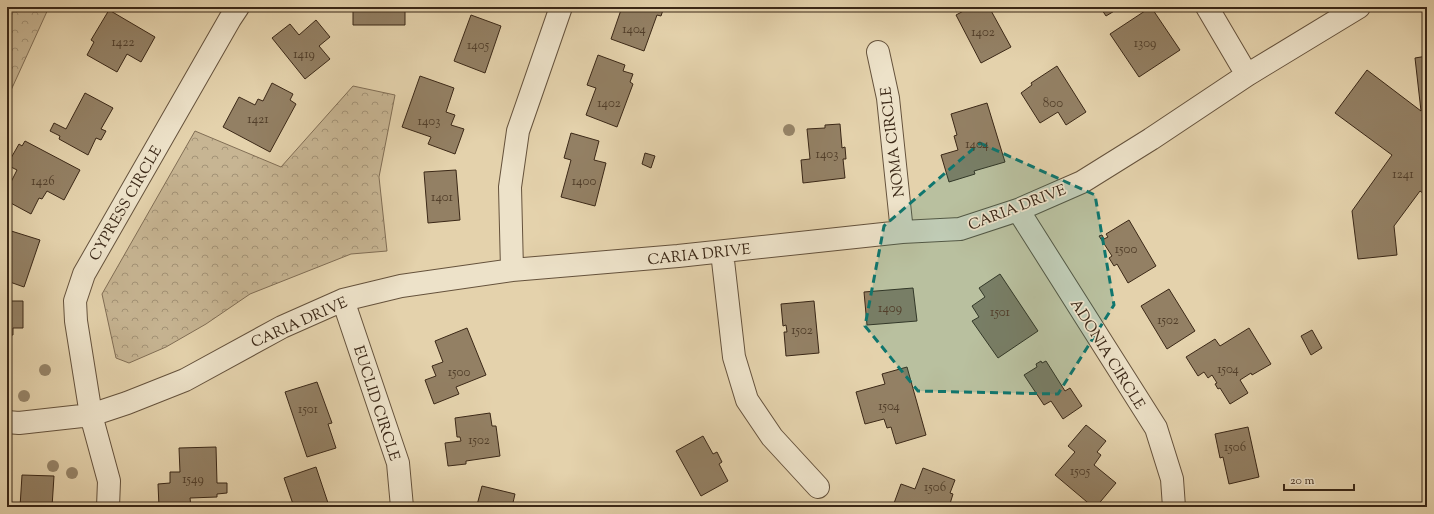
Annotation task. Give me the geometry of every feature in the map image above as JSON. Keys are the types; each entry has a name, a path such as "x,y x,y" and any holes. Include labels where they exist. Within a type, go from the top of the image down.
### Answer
{"street":[{"name":"CYPRESS CIRCLE","path":"91,415 76,321 75,301 84,274 238,7"},
{"path":"512,270 510,187 518,131 561,7"},
{"path":"1207,7 1248,75"},
{"name":"CARIA DRIVE","path":"7,422 19,423 91,415 127,403 184,380 282,327 343,300 401,286 512,270 722,252 902,232 960,229 1018,210 1082,182 1151,139 1248,75 1359,7"},
{"name":"NOMA CIRCLE","path":"878,52 888,98 902,232"},
{"name":"ADONIA CIRCLE","path":"1018,210 1156,428 1172,478 1174,507"},
{"path":"722,252 734,357 748,400 772,437 818,487"},
{"name":"EUCLID CIRCLE","path":"343,300 398,463 402,507"},
{"path":"91,415 109,481 108,507"}],"highlighted area":[{"path":"980,143 1095,195 1114,305 1058,394 918,391 865,326 884,226"}],"green space":[{"path":"7,7 49,7 7,99"},
{"path":"353,86 395,95 379,177 387,251 351,254 250,294 206,324 166,347 129,363 116,358 102,294 195,131 281,167"}],"building":[{"path":"353,7 405,7 405,25 353,25"},
{"path":"622,7 664,7 661,16 657,15 644,51 611,39"},
{"path":"971,7 989,7 1011,47 981,63 956,15"},
{"path":"1100,7 1121,7 1106,16"},
{"path":"1151,7 1180,50 1139,77 1110,34"},
{"path":"109,10 155,37 141,62 127,54 117,72 87,55 94,42 91,40"},
{"path":"471,15 501,26 485,73 454,61"},
{"path":"316,20 330,37 319,46 330,59 305,79 272,38 290,24 299,35"},
{"path":"598,55 625,65 623,71 633,74 630,82 633,84 617,127 586,115 596,88 587,85"},
{"path":"1427,56 1427,196 1420,191 1394,226 1397,255 1358,259 1352,211 1392,155 1335,113 1367,70 1421,111 1415,58"},
{"path":"1057,66 1086,112 1066,125 1058,112 1040,123 1021,93 1032,85 1031,83"},
{"path":"420,76 454,88 446,112 455,115 451,125 464,129 455,154 428,144 431,137 402,127"},
{"path":"272,83 293,94 290,100 296,104 270,152 223,127 239,97 255,105 258,99 263,101"},
{"path":"85,93 113,108 101,129 106,131 101,140 96,138 88,155 59,139 60,136 50,131 54,123 66,129"},
{"path":"987,103 1005,162 974,171 975,174 949,182 941,155 958,150 954,136 957,135 951,114"},
{"path":"840,124 842,148 845,147 846,159 843,159 845,178 803,183 801,160 810,159 807,129 825,128 825,125"},
{"path":"571,133 599,141 594,160 606,163 595,206 561,197 571,160 564,158"},
{"path":"25,141 80,170 64,200 47,191 42,199 39,198 31,214 7,201 7,190 17,170 7,165 19,144 22,146"},
{"path":"645,153 655,156 651,168 642,164"},
{"path":"456,170 460,220 428,223 424,172"},
{"path":"1129,220 1156,266 1128,283 1117,264 1114,266 1109,258 1112,256 1099,236 1102,235 1104,239 1108,237 1106,234"},
{"path":"8,230 40,240 24,287 7,281"},
{"path":"1000,274 1038,331 998,358 972,321 979,317 972,306 985,297 979,288"},
{"path":"913,288 917,321 867,325 864,292"},
{"path":"1169,289 1195,331 1167,349 1141,306"},
{"path":"7,301 23,301 23,328 13,328 13,335 7,335"},
{"path":"814,301 819,353 786,356 784,332 787,332 786,325 783,326 781,304"},
{"path":"467,328 486,375 456,387 459,394 434,404 425,380 436,376 432,366 443,362 435,341"},
{"path":"1249,328 1271,364 1240,380 1248,393 1230,404 1220,388 1218,389 1215,384 1217,383 1212,375 1208,378 1204,372 1198,376 1186,357 1215,339 1220,346"},
{"path":"1312,330 1322,348 1311,355 1301,336"},
{"path":"1041,361 1042,363 1046,361 1065,391 1070,388 1082,406 1063,419 1051,401 1044,405 1024,375 1037,367 1036,364"},
{"path":"907,367 926,435 896,444 891,427 887,428 884,419 865,424 856,392 885,384 882,374"},
{"path":"317,382 332,423 328,424 336,448 307,457 285,392"},
{"path":"490,413 492,426 496,426 500,456 466,461 466,464 448,466 445,443 461,441 460,437 457,437 455,418"},
{"path":"1086,425 1106,441 1097,452 1101,455 1094,465 1116,483 1096,507 1093,507 1055,475 1075,452 1068,446"},
{"path":"1248,427 1259,477 1229,484 1223,457 1220,458 1215,434"},
{"path":"703,436 713,454 717,452 722,462 719,464 728,481 701,496 676,451"},
{"path":"216,447 217,483 227,483 227,493 217,494 217,497 190,498 191,507 159,507 158,484 170,483 170,472 180,472 179,448"},
{"path":"316,467 329,506 332,504 333,507 294,507 284,478"},
{"path":"923,468 955,480 950,493 953,494 949,507 893,506 901,484 915,489"},
{"path":"22,475 54,476 52,507 20,507"},
{"path":"482,486 515,494 512,507 473,507 474,504 477,505"},
{"path":"1235,504 1266,507 1235,507"}]}
